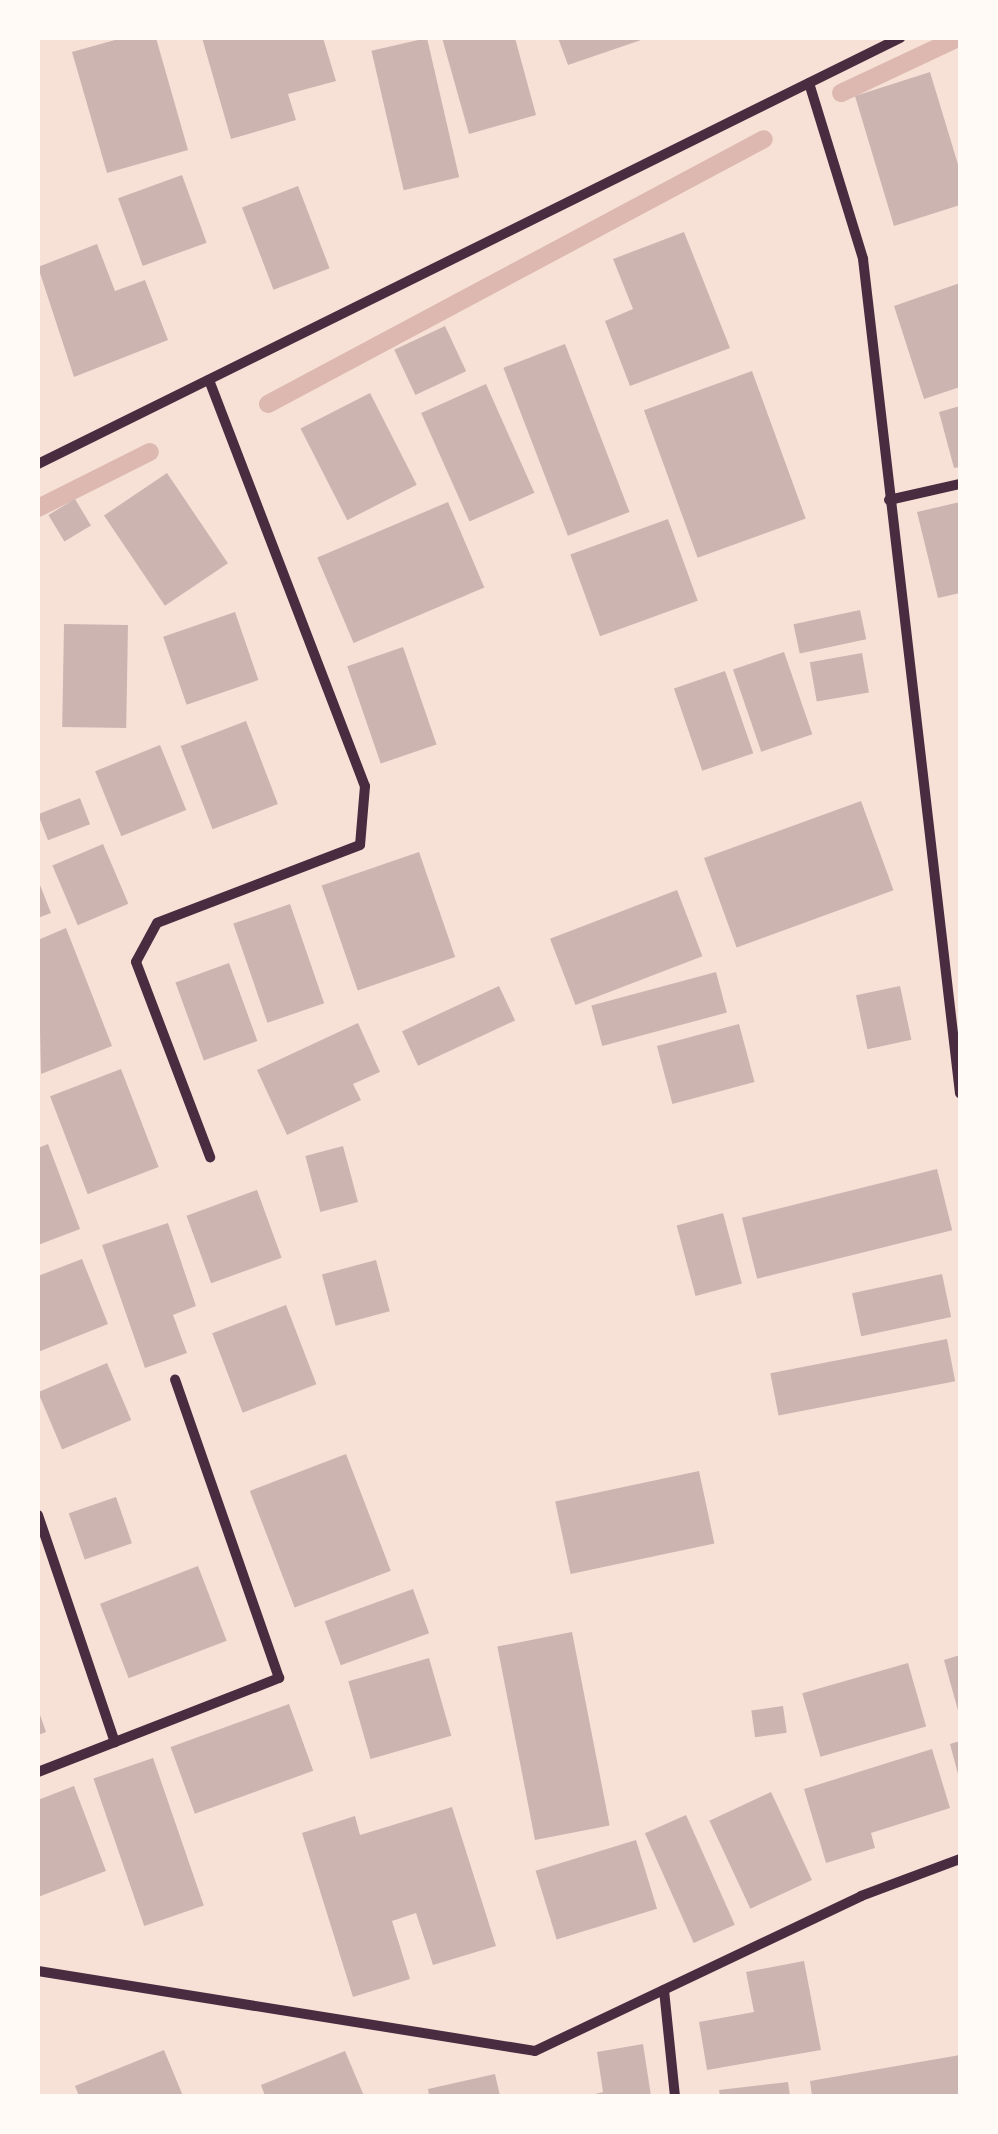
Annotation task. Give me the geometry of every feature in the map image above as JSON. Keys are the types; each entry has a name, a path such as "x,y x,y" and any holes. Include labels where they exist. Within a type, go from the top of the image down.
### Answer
{"street":[{"path":"38,464 900,38"},
{"path":"810,83 862,259 960,1092"},
{"path":"210,380 364,786 360,845 157,923 136,962 210,1157"},
{"path":"889,500 960,484"},
{"path":"38,1772 279,1678 175,1380"},
{"path":"38,1515 115,1742"},
{"path":"38,1971 535,2051 861,1896 960,1860"},
{"path":"664,1990 675,2096"}],"building":[{"path":"122,38 156,38 188,150 107,173 72,52"},
{"path":"202,38 323,38 336,81 288,94 296,120 231,139"},
{"path":"427,38 459,177 404,190 371,51"},
{"path":"442,38 515,38 536,115 469,134"},
{"path":"558,38 647,38 568,65"},
{"path":"930,72 960,171 960,205 894,226 855,96"},
{"path":"182,175 207,243 143,266 118,198"},
{"path":"298,186 330,268 274,290 242,208"},
{"path":"684,232 730,348 630,386 605,321 633,309 613,259"},
{"path":"97,244 115,291 145,280 168,340 74,377 38,267"},
{"path":"960,283 960,387 924,399 894,306"},
{"path":"445,326 466,371 415,395 394,350"},
{"path":"565,344 630,512 568,536 503,368"},
{"path":"752,371 806,519 698,558 644,410"},
{"path":"486,384 534,493 470,522 421,413"},
{"path":"370,393 417,485 347,520 301,428"},
{"path":"960,406 960,467 954,468 939,412"},
{"path":"167,473 228,563 165,606 104,515"},
{"path":"75,499 91,526 64,542 48,515"},
{"path":"448,502 484,588 354,643 317,557"},
{"path":"960,502 960,593 938,598 917,512"},
{"path":"668,519 698,601 600,636 570,555"},
{"path":"860,610 866,639 800,653 793,624"},
{"path":"235,612 258,680 187,705 163,637"},
{"path":"64,624 128,625 126,728 62,727"},
{"path":"403,647 437,744 381,764 347,666"},
{"path":"784,652 812,734 761,752 733,670"},
{"path":"862,653 869,692 817,702 810,662"},
{"path":"725,671 753,753 702,771 674,689"},
{"path":"246,721 278,804 213,829 181,746"},
{"path":"160,745 186,810 121,836 95,771"},
{"path":"80,798 90,824 48,840 38,814"},
{"path":"861,801 893,890 737,947 704,858"},
{"path":"103,844 128,904 78,925 52,865"},
{"path":"419,852 455,957 358,990 322,886"},
{"path":"38,880 51,913 38,918"},
{"path":"677,890 702,956 575,1005 550,939"},
{"path":"290,904 324,1003 267,1023 233,924"},
{"path":"66,928 112,1046 41,1074 38,940"},
{"path":"229,963 257,1041 204,1060 175,982"},
{"path":"716,972 727,1013 602,1046 591,1005"},
{"path":"499,986 515,1020 418,1066 402,1031"},
{"path":"900,986 911,1040 867,1049 856,995"},
{"path":"358,1023 380,1072 353,1084 361,1100 287,1135 257,1070"},
{"path":"739,1024 755,1082 672,1104 657,1046"},
{"path":"121,1069 159,1167 88,1194 50,1096"},
{"path":"48,1144 80,1229 38,1245 38,1148"},
{"path":"343,1146 358,1202 320,1212 305,1156"},
{"path":"937,1169 952,1230 757,1279 742,1218"},
{"path":"257,1190 282,1258 211,1283 187,1216"},
{"path":"723,1213 742,1284 696,1296 677,1225"},
{"path":"168,1223 196,1306 173,1315 187,1353 145,1368 102,1245"},
{"path":"82,1259 108,1324 38,1352 38,1276"},
{"path":"376,1260 390,1311 336,1326 322,1274"},
{"path":"942,1274 951,1317 861,1336 852,1293"},
{"path":"286,1305 316,1384 243,1413 212,1333"},
{"path":"947,1339 955,1381 779,1416 770,1373"},
{"path":"107,1363 131,1420 62,1449 38,1392"},
{"path":"346,1454 391,1571 295,1608 250,1491"},
{"path":"699,1471 714,1543 571,1574 555,1502"},
{"path":"116,1497 132,1543 85,1560 69,1513"},
{"path":"198,1566 227,1641 129,1678 100,1604"},
{"path":"413,1589 429,1633 341,1665 325,1621"},
{"path":"572,1632 610,1825 535,1840 497,1647"},
{"path":"960,1655 960,1714 959,1714 944,1660"},
{"path":"429,1658 451,1736 371,1759 348,1681"},
{"path":"908,1663 926,1726 820,1757 802,1693"},
{"path":"289,1704 313,1771 195,1814 171,1747"},
{"path":"783,1706 787,1733 755,1737 751,1710"},
{"path":"38,1709 46,1732 38,1735"},
{"path":"960,1741 960,1778 959,1778 950,1744"},
{"path":"932,1749 950,1808 871,1833 875,1848 826,1863 804,1789"},
{"path":"153,1758 204,1906 144,1926 93,1779"},
{"path":"74,1786 106,1871 38,1897 38,1800"},
{"path":"771,1792 812,1880 750,1909 709,1821"},
{"path":"452,1807 496,1946 433,1965 416,1913 392,1921 410,1979 353,1997 302,1833 355,1816 360,1835"},
{"path":"686,1815 735,1925 694,1943 645,1833"},
{"path":"636,1840 657,1909 557,1940 536,1871"},
{"path":"804,1961 821,2050 707,2070 699,2022 754,2012 746,1972"},
{"path":"643,2044 651,2096 587,2096 603,2092 597,2052"},
{"path":"164,2050 183,2096 79,2096 75,2086"},
{"path":"345,2051 364,2096 265,2096 261,2085"},
{"path":"960,2055 960,2096 812,2096 810,2081"},
{"path":"495,2074 500,2096 429,2096 428,2089"},
{"path":"788,2082 790,2096 720,2096 719,2090"}],"waterway":[{"path":"841,93 958,38"},
{"path":"268,404 764,139"},
{"path":"38,508 150,452"}]}
